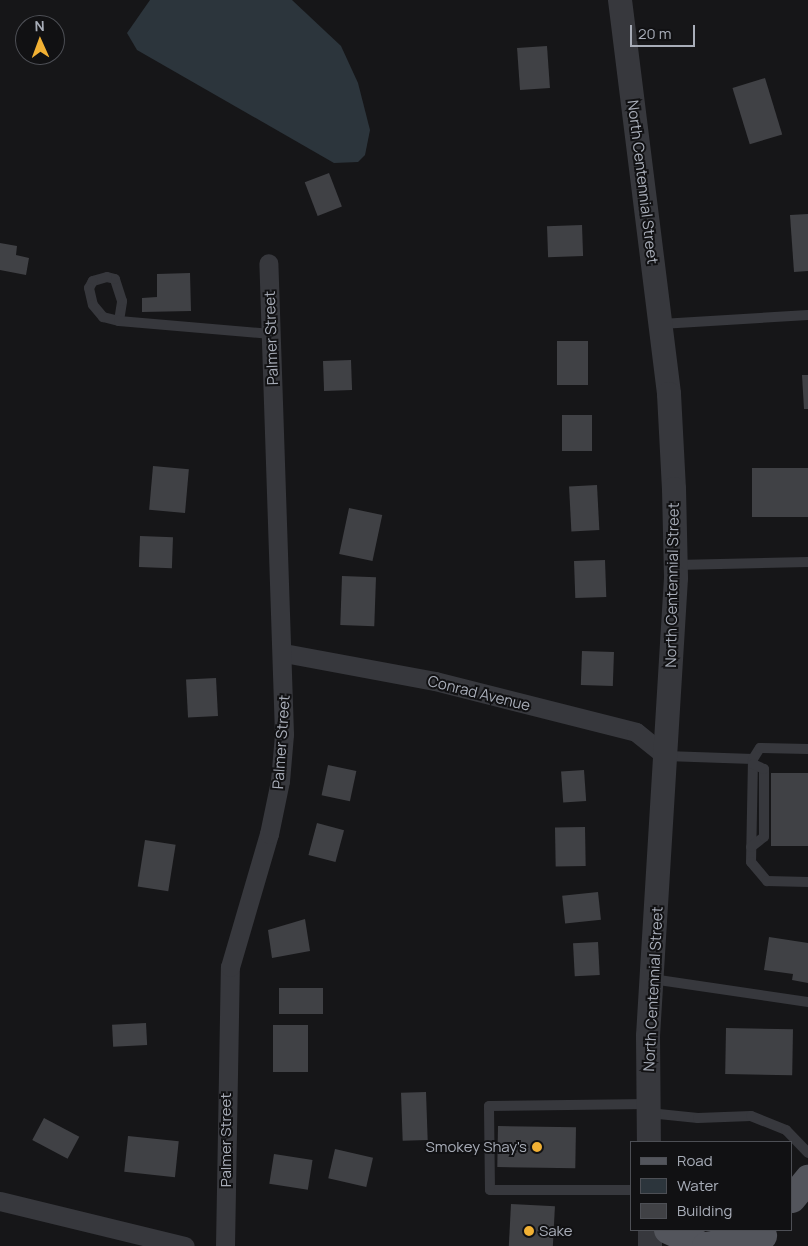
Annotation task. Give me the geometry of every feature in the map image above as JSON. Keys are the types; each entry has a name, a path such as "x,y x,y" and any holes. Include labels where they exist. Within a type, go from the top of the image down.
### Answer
{"main road":[{"path":"793,1198 808,1179"},
{"path":"670,1231 704,1246 762,1237"}],"street":[{"name":"North Centennial Street","path":"620,0 669,394 676,565 652,979 649,1141"},
{"name":"Palmer Street","path":"225,1246 230,967 280,781 284,653 268,262"},
{"name":"Conrad Avenue","path":"284,653 435,681 636,732 666,756"},
{"path":"0,1201 185,1246"},
{"path":"650,1231 650,1246"}],"lane":[{"path":"661,324 808,314"},
{"path":"119,321 271,334"},
{"path":"676,565 808,562"},
{"path":"808,749 760,748 753,761 751,847 751,862 767,881 808,882"},
{"path":"666,756 753,761"},
{"path":"652,979 808,1002"},
{"path":"630,1190 490,1190 489,1106 649,1109 698,1118 751,1116 786,1130 808,1153"}],"water":[{"path":"150,0 292,0 341,46 358,83 370,130 365,155 358,162 334,163 137,50 127,33"}],"building":[{"path":"547,46 550,88 520,90 517,48"},
{"path":"765,78 782,134 750,144 732,88"},
{"path":"329,173 342,207 318,216 305,182"},
{"path":"808,214 808,271 794,272 790,215"},
{"path":"582,225 583,256 548,257 547,226"},
{"path":"0,243 17,246 16,255 29,258 26,275 0,270"},
{"path":"190,273 191,311 142,312 142,298 157,297 157,274"},
{"path":"557,341 588,341 588,385 557,385"},
{"path":"351,360 352,390 324,391 323,361"},
{"path":"802,375 808,375 808,409 804,409"},
{"path":"562,415 592,415 592,451 562,451"},
{"path":"153,466 189,469 185,513 149,510"},
{"path":"752,468 808,468 808,517 752,517"},
{"path":"597,485 599,530 571,531 569,486"},
{"path":"349,508 382,515 372,561 339,554"},
{"path":"140,536 173,537 172,568 139,567"},
{"path":"605,560 606,597 575,598 574,561"},
{"path":"342,576 376,577 374,626 340,625"},
{"path":"582,651 614,652 613,686 581,685"},
{"path":"216,678 218,716 188,718 186,680"},
{"path":"328,765 356,771 350,801 322,795"},
{"path":"584,770 586,801 563,803 561,772"},
{"path":"771,773 808,773 808,846 771,846"},
{"path":"317,823 344,830 336,862 308,855"},
{"path":"585,827 586,866 556,867 555,828"},
{"path":"145,840 176,845 168,891 138,886"},
{"path":"598,892 601,920 565,924 562,896"},
{"path":"305,919 310,951 272,958 268,930"},
{"path":"769,937 808,943 808,983 792,980 793,974 764,970"},
{"path":"598,942 600,975 575,976 573,943"},
{"path":"279,988 323,988 323,1014 279,1014"},
{"path":"146,1023 147,1045 113,1047 112,1025"},
{"path":"273,1025 308,1025 308,1072 273,1072"},
{"path":"726,1028 793,1029 792,1075 725,1074"},
{"path":"426,1092 428,1140 403,1141 401,1093"},
{"path":"44,1118 79,1137 68,1159 32,1140"},
{"name":"Smokey Shay's","path":"498,1126 576,1127 575,1168 497,1167"},
{"path":"128,1136 179,1141 175,1177 124,1172"},
{"path":"335,1149 373,1158 366,1187 328,1178"},
{"path":"274,1154 313,1160 308,1190 269,1184"},
{"path":"511,1204 555,1206 553,1246 509,1246"}],"place":[{"name":"Smokey Shay's","path":"537,1147"},
{"name":"Sake","path":"529,1231"}]}
